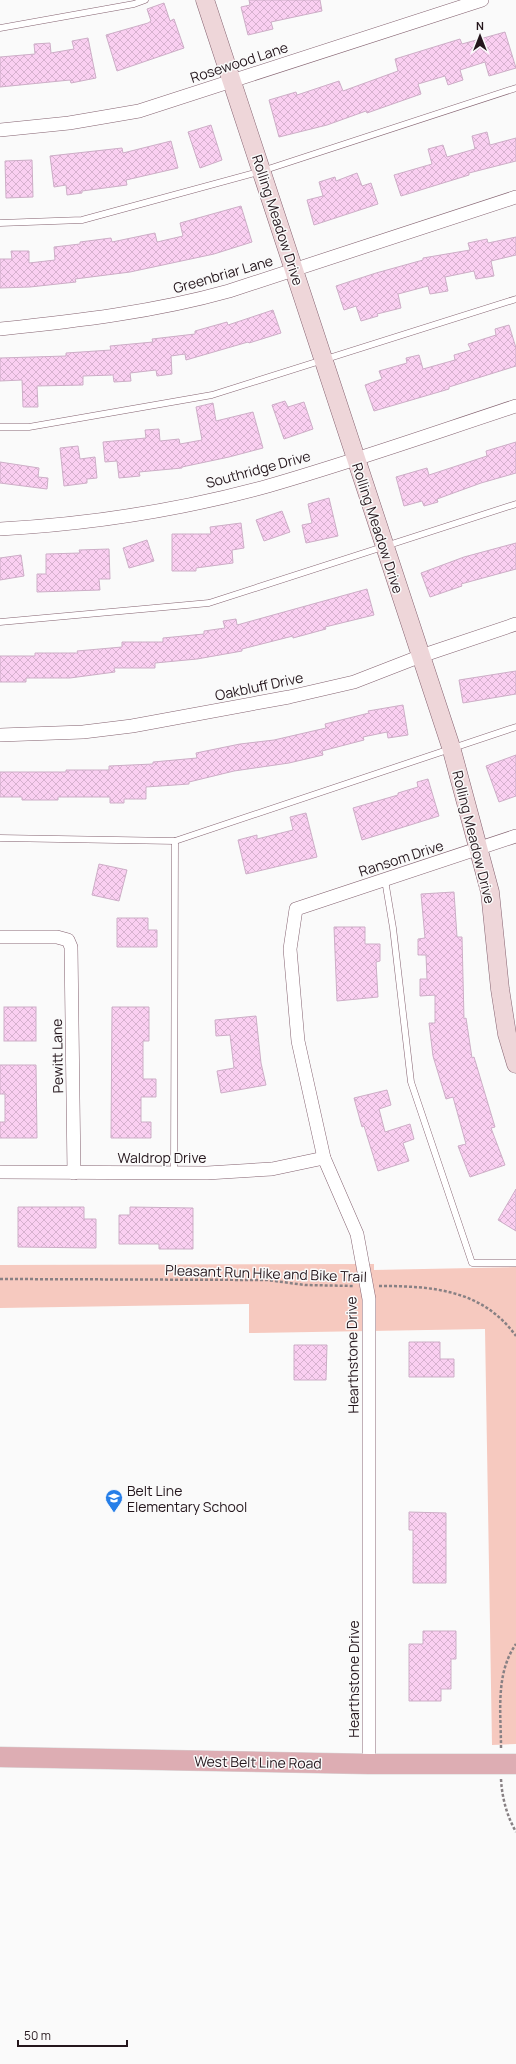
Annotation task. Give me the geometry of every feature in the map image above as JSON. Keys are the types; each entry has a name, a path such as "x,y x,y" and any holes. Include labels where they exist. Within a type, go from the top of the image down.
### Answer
{"main road":[{"name":"West Belt Line Road","path":"0,1757 369,1764 509,1764"}],"street":[{"name":"Rolling Meadow Drive","path":"205,0 233,81 384,547 451,747 490,892 500,989 507,1034 516,1064"},
{"name":"Rosewood Lane","path":"0,130 69,123 139,111 482,0"},
{"name":"Greenbriar Lane","path":"0,329 97,318 189,302 229,291 516,197"},
{"name":"Southridge Drive","path":"0,529 90,522 146,512 268,486 516,406"},
{"name":"Oakbluff Drive","path":"0,735 83,732 177,719 289,697 354,682 421,656 516,624"},
{"name":"Ransom Drive","path":"296,909 516,836"},
{"name":"Hearthstone Drive","path":"296,909 290,949 298,1041 324,1158 357,1234 369,1299 369,1764"},
{"name":"Pewitt Lane","path":"0,938 57,937 68,940 71,946 74,1173"},
{"name":"Waldrop Drive","path":"0,1172 174,1173 272,1169 324,1158"}],"lane":[{"path":"0,28 134,4 145,0"},
{"path":"0,223 82,220 262,171 516,88"},
{"path":"0,428 29,428 212,395 516,299"},
{"path":"0,622 209,603 516,504"},
{"path":"0,838 175,841 451,747 516,727"},
{"path":"174,1173 175,841"},
{"path":"385,880 393,928 411,1082 472,1263 516,1263"}],"path":[{"name":"Pleasant Run Hike and Bike Trail","path":"0,1279 267,1280 305,1285 418,1286 456,1294 475,1301 494,1313 516,1336"},
{"path":"516,1644 507,1658 502,1677 509,1764 504,1801 510,1821 516,1832"}],"shaded area":[{"path":"374,1264 374,1270 516,1267 516,1744 492,1745 485,1329 249,1333 249,1304 0,1308 0,1265"}],"building":[{"path":"249,0 320,0 322,11 271,22 273,29 248,35 241,7 250,5"},
{"path":"164,3 170,21 174,19 184,48 117,71 106,35 148,23 151,21 147,9"},
{"path":"505,32 516,68 489,76 485,62 460,70 463,80 448,85 445,76 418,84 421,94 367,113 366,111 327,125 279,137 269,100 296,92 297,95 339,81 343,91 398,71 395,59 460,39 462,44"},
{"path":"88,38 96,78 71,83 70,80 0,87 0,57 35,54 34,44 50,43 51,53 74,49 72,41"},
{"path":"211,125 222,160 200,168 188,132"},
{"path":"487,132 490,145 516,138 516,161 469,173 469,175 401,196 394,175 432,164 428,149 443,145 447,157 475,149 472,136"},
{"path":"171,141 178,168 126,180 127,185 82,191 82,193 67,195 66,185 54,187 50,156 122,148 123,153"},
{"path":"32,160 33,197 6,198 5,161"},
{"path":"357,173 362,186 371,183 378,204 314,225 307,200 323,196 319,182 335,177 336,181"},
{"path":"241,206 252,242 214,254 130,272 75,279 76,282 30,287 0,288 0,259 12,259 11,251 29,251 29,263 55,260 54,247 80,244 80,242 111,238 112,242 155,233 157,242 183,236 180,223"},
{"path":"516,237 516,255 491,261 494,276 476,279 474,271 445,277 448,291 430,294 428,286 398,294 401,308 377,314 378,316 361,321 356,306 344,310 336,286 423,260 423,258 470,250 468,243 487,239 488,243"},
{"path":"273,310 281,333 186,360 185,354 171,356 172,374 157,376 156,370 130,373 131,381 114,382 113,375 83,376 83,385 37,386 38,407 23,407 22,380 0,381 0,358 66,356 66,353 111,350 110,346 153,342 152,339 195,334 195,331 227,322 228,325"},
{"path":"509,325 516,348 516,366 449,387 449,389 374,411 365,385 382,379 379,371 407,363 406,358 419,355 423,369 455,360 454,355 471,350 468,344 496,335 495,329"},
{"path":"285,401 288,407 304,402 313,429 284,439 272,405"},
{"path":"213,403 216,421 253,412 263,448 182,468 139,472 140,476 119,478 117,461 105,462 103,442 146,438 145,430 159,429 160,441 179,439 180,444 202,440 196,407"},
{"path":"516,442 516,473 481,483 437,499 438,502 424,506 422,501 404,506 396,477 427,468 429,475 487,456 486,451"},
{"path":"78,446 80,459 95,457 97,478 87,479 87,483 64,486 60,448"},
{"path":"0,462 39,468 38,477 48,478 47,489 0,483"},
{"path":"329,498 338,536 306,543 302,525 312,523 308,504"},
{"path":"282,511 290,532 264,541 256,520"},
{"path":"241,523 244,548 232,550 233,563 196,568 196,571 172,571 172,534 211,534 210,527"},
{"path":"147,540 154,561 129,568 123,548"},
{"path":"516,543 516,569 461,584 462,586 430,597 421,573 464,557"},
{"path":"109,549 110,579 99,579 100,590 37,592 37,574 46,574 46,554 80,553 79,550"},
{"path":"21,555 24,576 0,580 0,558"},
{"path":"367,589 374,615 325,627 326,629 293,638 293,636 242,649 242,651 197,659 155,663 155,668 114,668 115,672 70,678 26,678 26,682 0,682 0,656 35,656 35,653 78,653 77,651 122,647 122,642 163,642 163,638 204,634 204,631 225,628 223,621 236,619 237,625"},
{"path":"516,671 516,694 463,703 459,680"},
{"path":"403,705 408,735 388,738 387,732 363,737 364,740 322,751 323,755 289,763 234,771 189,782 189,784 146,787 146,799 124,799 124,803 110,803 110,797 58,797 58,800 22,800 22,797 0,797 0,772 66,772 66,770 109,770 109,766 153,764 153,762 197,758 196,753 240,744 274,740 326,728 325,724 369,713 368,711"},
{"path":"516,755 516,796 499,802 486,766"},
{"path":"428,779 439,816 362,840 353,808 398,795 398,793 418,787 417,782"},
{"path":"306,813 317,857 246,874 238,840 257,835 257,839 293,830 290,817"},
{"path":"99,864 127,870 119,901 92,895"},
{"path":"454,892 457,937 462,937 464,1019 466,1018 472,1058 474,1057 495,1127 491,1128 505,1165 470,1177 458,1146 466,1144 453,1097 446,1099 433,1056 429,1023 435,1023 435,995 420,996 420,979 427,979 426,955 418,955 418,939 425,938 421,894"},
{"path":"117,918 148,918 148,930 157,930 157,947 117,947"},
{"path":"334,927 365,927 365,944 380,944 380,961 376,962 378,997 337,1001"},
{"path":"4,1007 36,1007 36,1041 4,1041"},
{"path":"112,1007 149,1007 149,1041 143,1041 143,1079 156,1079 156,1097 141,1097 141,1122 151,1122 151,1138 111,1138"},
{"path":"256,1016 261,1063 266,1085 221,1093 217,1071 234,1068 230,1035 216,1036 215,1020"},
{"path":"0,1065 36,1065 37,1138 0,1138 0,1122 5,1122 5,1094 0,1094"},
{"path":"387,1090 391,1105 379,1109 385,1132 410,1124 414,1139 403,1143 409,1161 378,1171 364,1126 362,1127 354,1098"},
{"path":"516,1189 516,1231 498,1220"},
{"path":"18,1207 84,1207 84,1219 96,1219 96,1248 18,1247"},
{"path":"130,1207 193,1208 193,1249 159,1249 159,1244 119,1244 119,1215 130,1215"},
{"path":"409,1342 440,1342 440,1359 454,1359 454,1377 409,1377"},
{"path":"294,1345 327,1345 326,1380 294,1380"},
{"path":"409,1512 446,1513 446,1583 413,1583 413,1530 409,1530"},
{"path":"423,1631 456,1631 456,1659 451,1659 451,1689 441,1689 441,1701 409,1701 409,1644 423,1644"}],"place":[{"name":"Belt Line Elementary School","path":"114,1513"}]}
